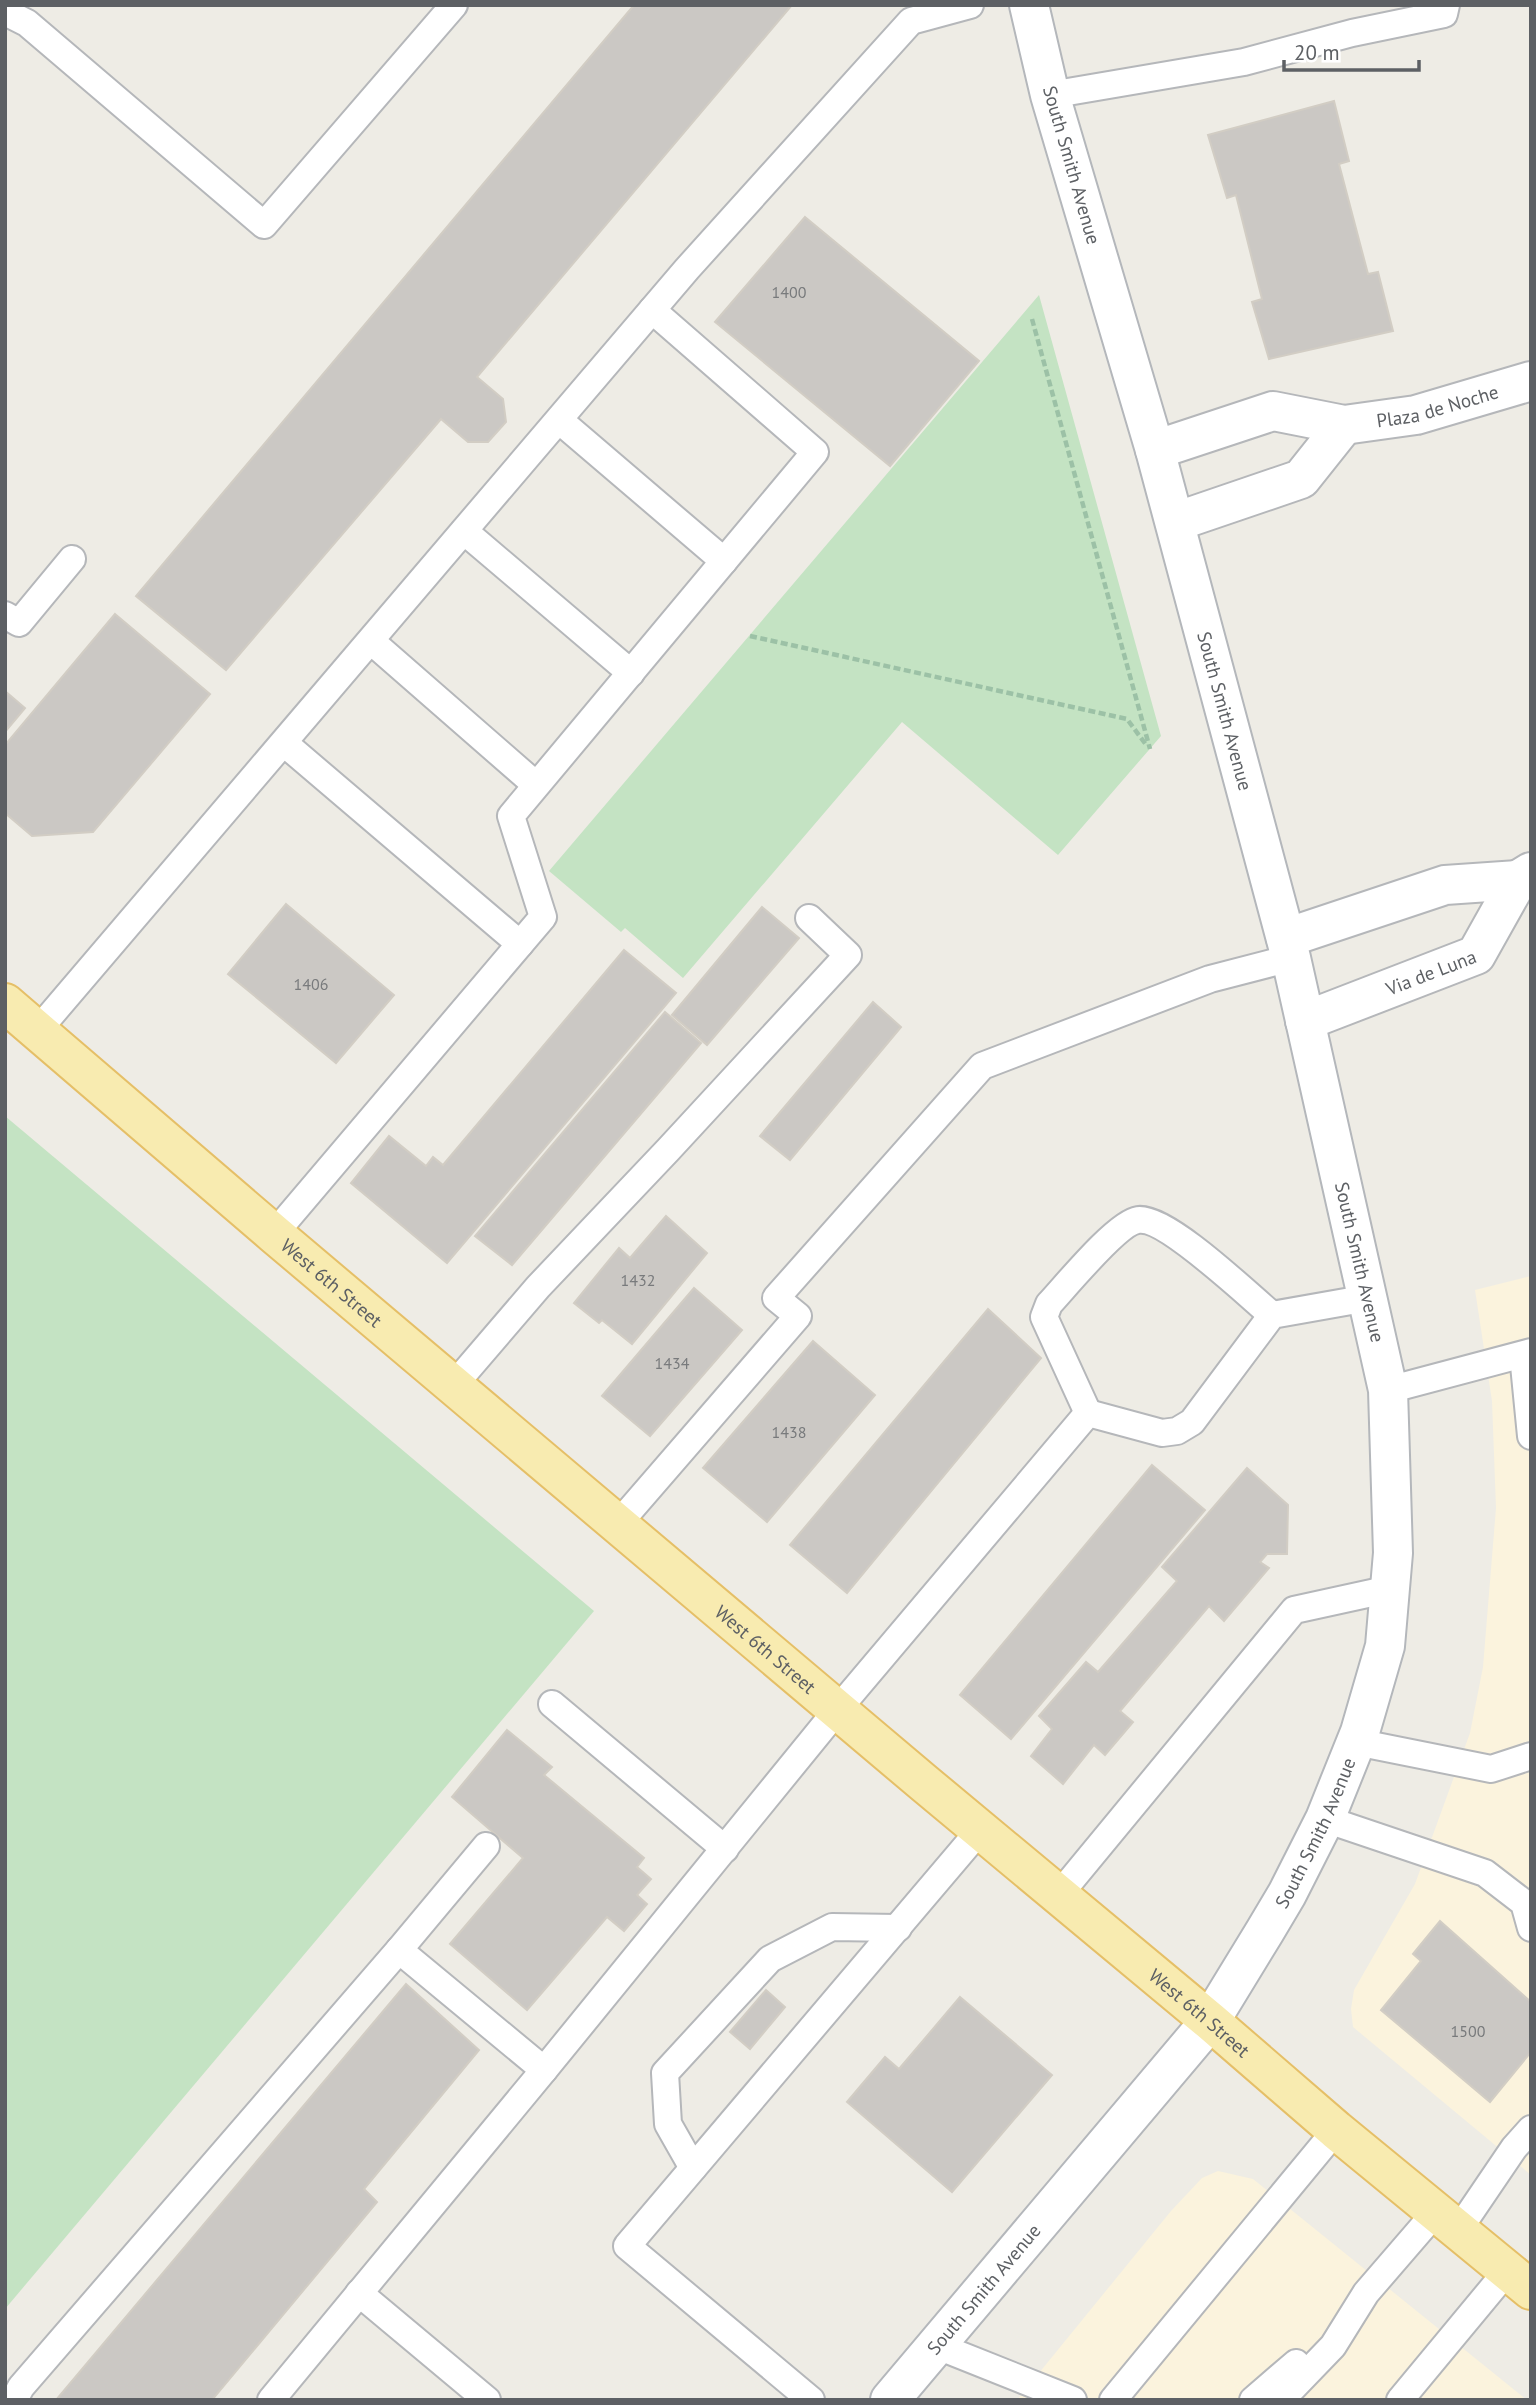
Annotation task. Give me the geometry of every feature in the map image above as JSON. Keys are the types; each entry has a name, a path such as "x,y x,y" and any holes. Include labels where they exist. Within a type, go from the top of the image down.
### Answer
{"main road":[{"name":"South Smith Avenue","path":"890,2400 1210,2021 1287,1894 1325,1819 1356,1742 1385,1646 1393,1553 1388,1390 1288,948 1175,522 1050,95 1029,5"},
{"name":"Plaza de Noche","path":"1155,450 1273,411 1345,425 1416,415 1531,381"},
{"path":"1175,522 1301,479 1345,425"},
{"name":"Via de Luna","path":"1288,948 1445,885 1525,876"},
{"name":"Via de Luna","path":"1305,1021 1476,955 1525,876"},
{"name":"West 6th Street","path":"5,1003 274,1234 1058,1896 1519,2281"}],"lane":[{"path":"25,14 264,225 454,5"},
{"path":"38,1030 652,310 911,21 970,5"},
{"path":"1050,95 1244,62 1352,33 1444,14 1446,5"},
{"path":"274,1234 543,917 511,816 815,452 652,310"},
{"path":"559,420 724,561"},
{"path":"464,531 631,673"},
{"path":"5,615 19,623 72,559"},
{"path":"371,641 536,785"},
{"path":"284,743 520,944"},
{"path":"454,1385 538,1287 848,955 809,918"},
{"path":"618,1524 798,1316 776,1298 982,1066 1288,948"},
{"path":"1088,1413 1044,1317 1049,1304 1119,1229 1138,1220 1155,1223 1177,1236 1272,1315"},
{"path":"1088,1413 1162,1433 1177,1432 1192,1422 1272,1315 1368,1298"},
{"path":"1388,1390 1527,1353 1531,1436"},
{"path":"271,2400 838,1709 1088,1413"},
{"path":"1058,1896 1294,1610 1390,1589"},
{"path":"552,1704 724,1849"},
{"path":"1356,1742 1491,1769 1531,1756"},
{"path":"1325,1819 1485,1873 1524,1903 1531,1928"},
{"path":"811,2400 627,2246 980,1830"},
{"path":"14,2400 30,2377 486,1846"},
{"path":"693,2168 668,2124 665,2073 770,1959 832,1927 898,1928"},
{"path":"399,1950 544,2070"},
{"path":"1253,2400 1306,2355 1327,2323 1366,2293 1446,2222 1531,2129"},
{"path":"1128,2395 1336,2130"},
{"path":"1400,2400 1519,2281"},
{"path":"359,2293 487,2400"},
{"path":"1281,2400 1333,2346 1366,2293"},
{"path":"935,2346 1073,2400"}],"path":[{"path":"750,636 1126,719 1150,750 1032,319"}],"shaded area":[{"path":"1531,1276 1531,2175 1353,2027 1351,2009 1354,1990 1415,1884 1470,1733 1483,1667 1496,1508 1492,1401 1475,1290"},
{"path":"1218,2171 1253,2179 1527,2400 1017,2400 1171,2211 1202,2178"}],"green space":[{"path":"1039,295 1161,736 1058,855 902,722 683,978 625,928 621,932 549,871"},
{"path":"5,1116 594,1611 5,2309"}],"building":[{"path":"634,5 792,5 477,377 503,399 506,422 488,442 468,442 441,419 226,670 136,596"},
{"path":"1334,101 1349,161 1339,164 1368,274 1378,272 1393,331 1269,359 1252,302 1262,299 1236,195 1227,198 1208,135"},
{"path":"805,217 979,361 890,466 715,322"},
{"path":"115,614 210,694 93,832 32,836 5,813 5,745"},
{"path":"5,691 25,708 5,732"},
{"path":"286,904 394,995 336,1063 228,974"},
{"path":"762,907 799,938 707,1045 672,1015"},
{"path":"624,950 676,993 447,1263 351,1183 389,1136 426,1166 433,1157 443,1165"},
{"path":"873,1002 901,1027 790,1160 760,1136"},
{"path":"665,1012 701,1043 512,1265 475,1236"},
{"path":"666,1216 707,1253 632,1344 602,1320 599,1323 574,1303 619,1248 630,1258"},
{"path":"694,1288 742,1330 650,1436 602,1396"},
{"path":"988,1309 1041,1358 847,1593 790,1545"},
{"path":"813,1341 875,1395 767,1522 703,1468"},
{"path":"1152,1465 1205,1510 1011,1739 960,1695"},
{"path":"1247,1468 1288,1505 1287,1554 1267,1554 1260,1562 1269,1568 1224,1621 1209,1606 1120,1711 1133,1722 1105,1755 1094,1745 1063,1784 1031,1756 1052,1729 1039,1716 1086,1662 1098,1672 1177,1581 1162,1567"},
{"path":"507,1730 552,1767 544,1775 644,1858 637,1867 651,1879 637,1895 647,1904 624,1931 607,1917 527,2010 450,1944 523,1858 452,1797"},
{"path":"1440,1921 1531,2002 1531,2052 1490,2102 1381,2010 1421,1961 1413,1954"},
{"path":"406,1984 479,2050 364,2189 377,2202 212,2400 56,2400"},
{"path":"766,1990 785,2007 750,2049 730,2032"},
{"path":"960,1997 1052,2075 952,2192 847,2102 885,2057 899,2069"}]}
